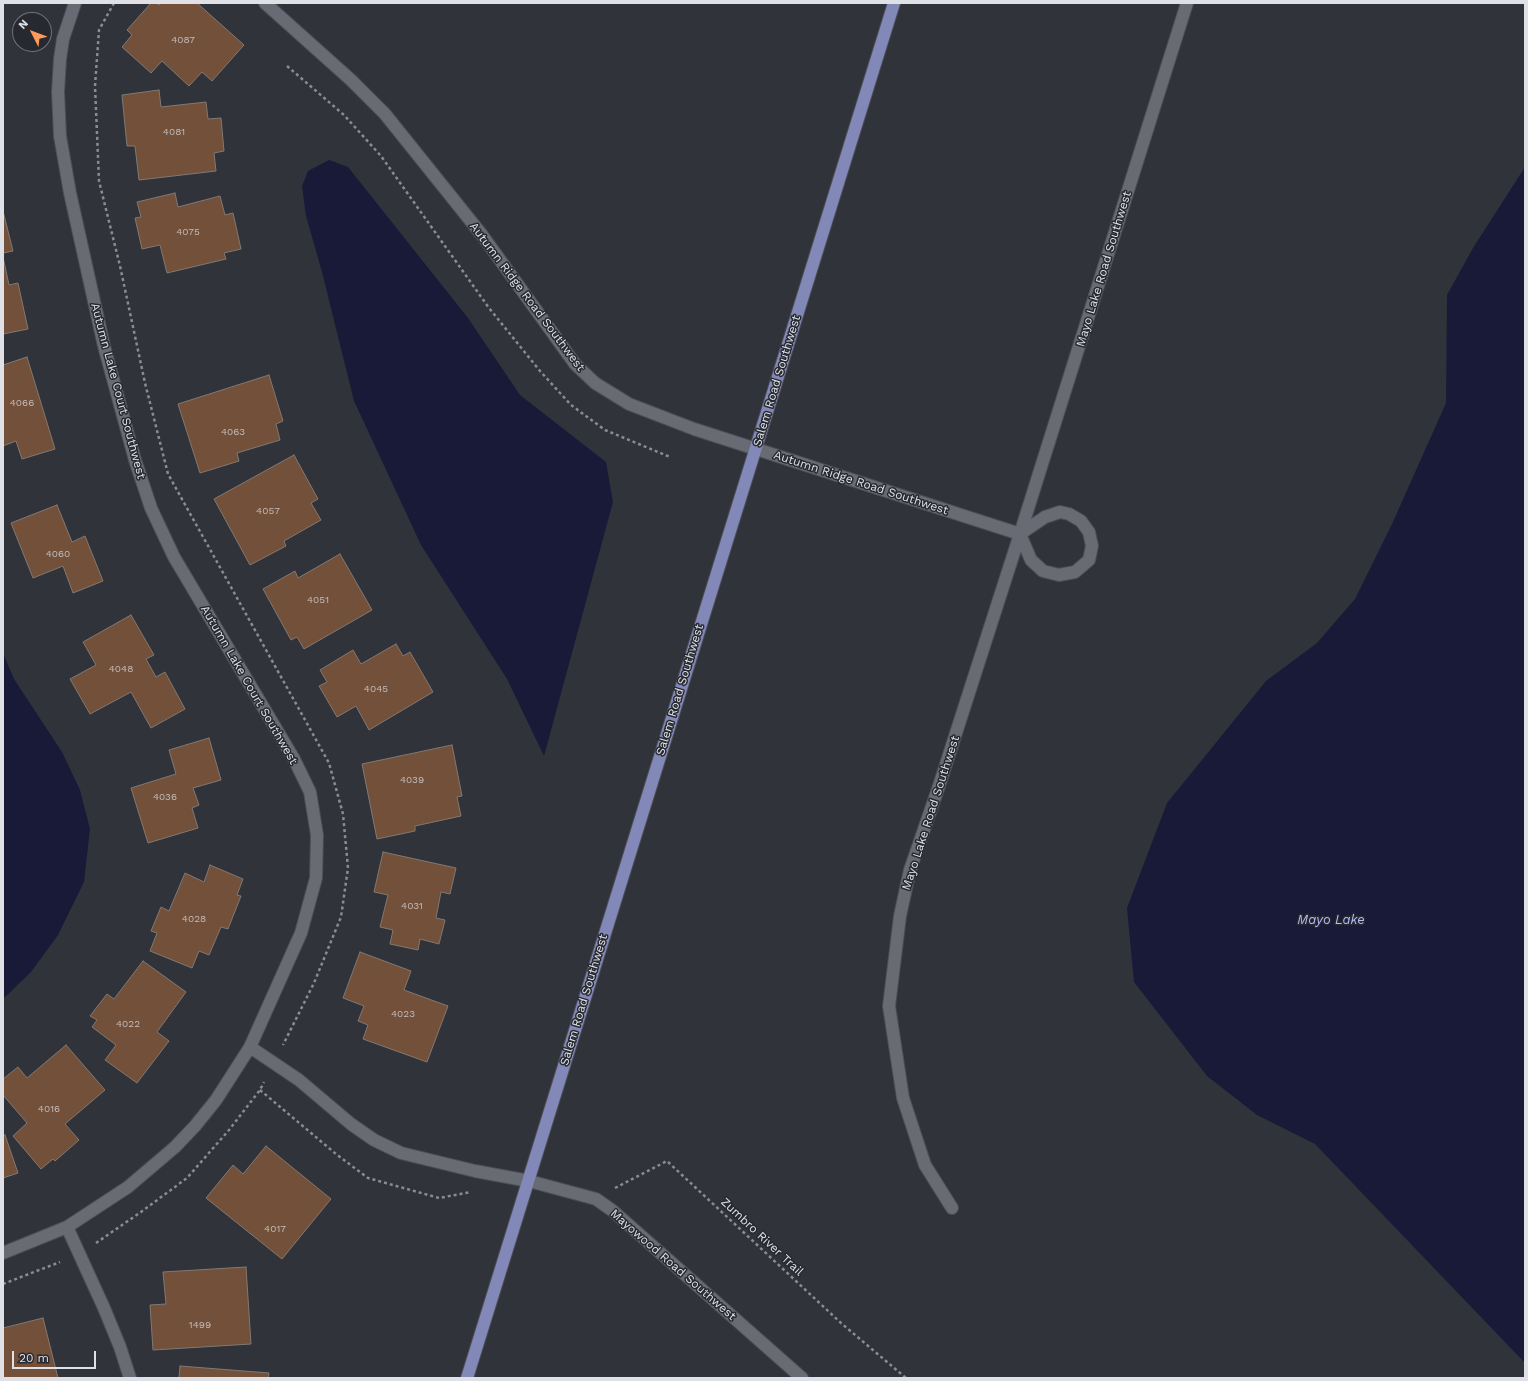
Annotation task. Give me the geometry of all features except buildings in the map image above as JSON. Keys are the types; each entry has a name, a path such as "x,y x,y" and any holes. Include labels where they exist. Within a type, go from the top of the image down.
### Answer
{"main road":[{"name":"Salem Road Southwest","path":"467,1378 894,3"}],"street":[{"name":"Autumn Lake Court Southwest","path":"3,1253 67,1227 128,1187 175,1147 216,1100 250,1047 303,927 316,878 317,835 310,792 294,759 174,557 151,508 135,460 102,338 70,193 60,136 58,92 60,59 63,39 75,3"},
{"name":"Autumn Ridge Road Southwest","path":"265,3 351,80 385,114 482,235 575,364 595,383 629,404 694,429 1020,534"},
{"name":"Mayo Lake Road Southwest","path":"952,1208 925,1165 903,1098 890,1006 900,916 910,870 939,786 1020,534 1187,3"},
{"path":"1060,512 1069,514 1081,521 1090,532 1092,546 1089,560 1075,572 1059,575 1043,571 1031,560 1020,534 1045,517 1060,512"},
{"name":"Mayowood Road Southwest","path":"250,1047 275,1062 351,1124 374,1140 402,1153 475,1171 529,1181 596,1199 613,1211 802,1378"},
{"path":"67,1227 120,1347 130,1378"}],"path":[{"path":"3,1284 80,1254 187,1178 229,1130 260,1090 314,983 341,917 348,868 343,814 329,763 168,474 145,383 120,266 99,181 95,86 99,30 114,3"},
{"path":"286,66 344,115 381,156 489,308 540,371 571,405 605,430 670,457"},
{"name":"Zumbro River Trail","path":"596,1199 667,1161 841,1323 906,1378"}],"water":[{"path":"329,160 348,167 468,318 520,395 606,462 613,502 544,756 507,679 421,545 354,401 322,272 306,216 302,186 308,171"},
{"name":"Mayo Lake","path":"1525,167 1525,1363 1315,1144 1257,1115 1207,1076 1134,982 1127,908 1167,803 1266,681 1317,643 1355,599 1392,524 1446,403 1447,295 1473,248"},
{"path":"3,653 14,679 62,752 80,790 90,829 84,882 58,935 31,972 3,999"}]}
